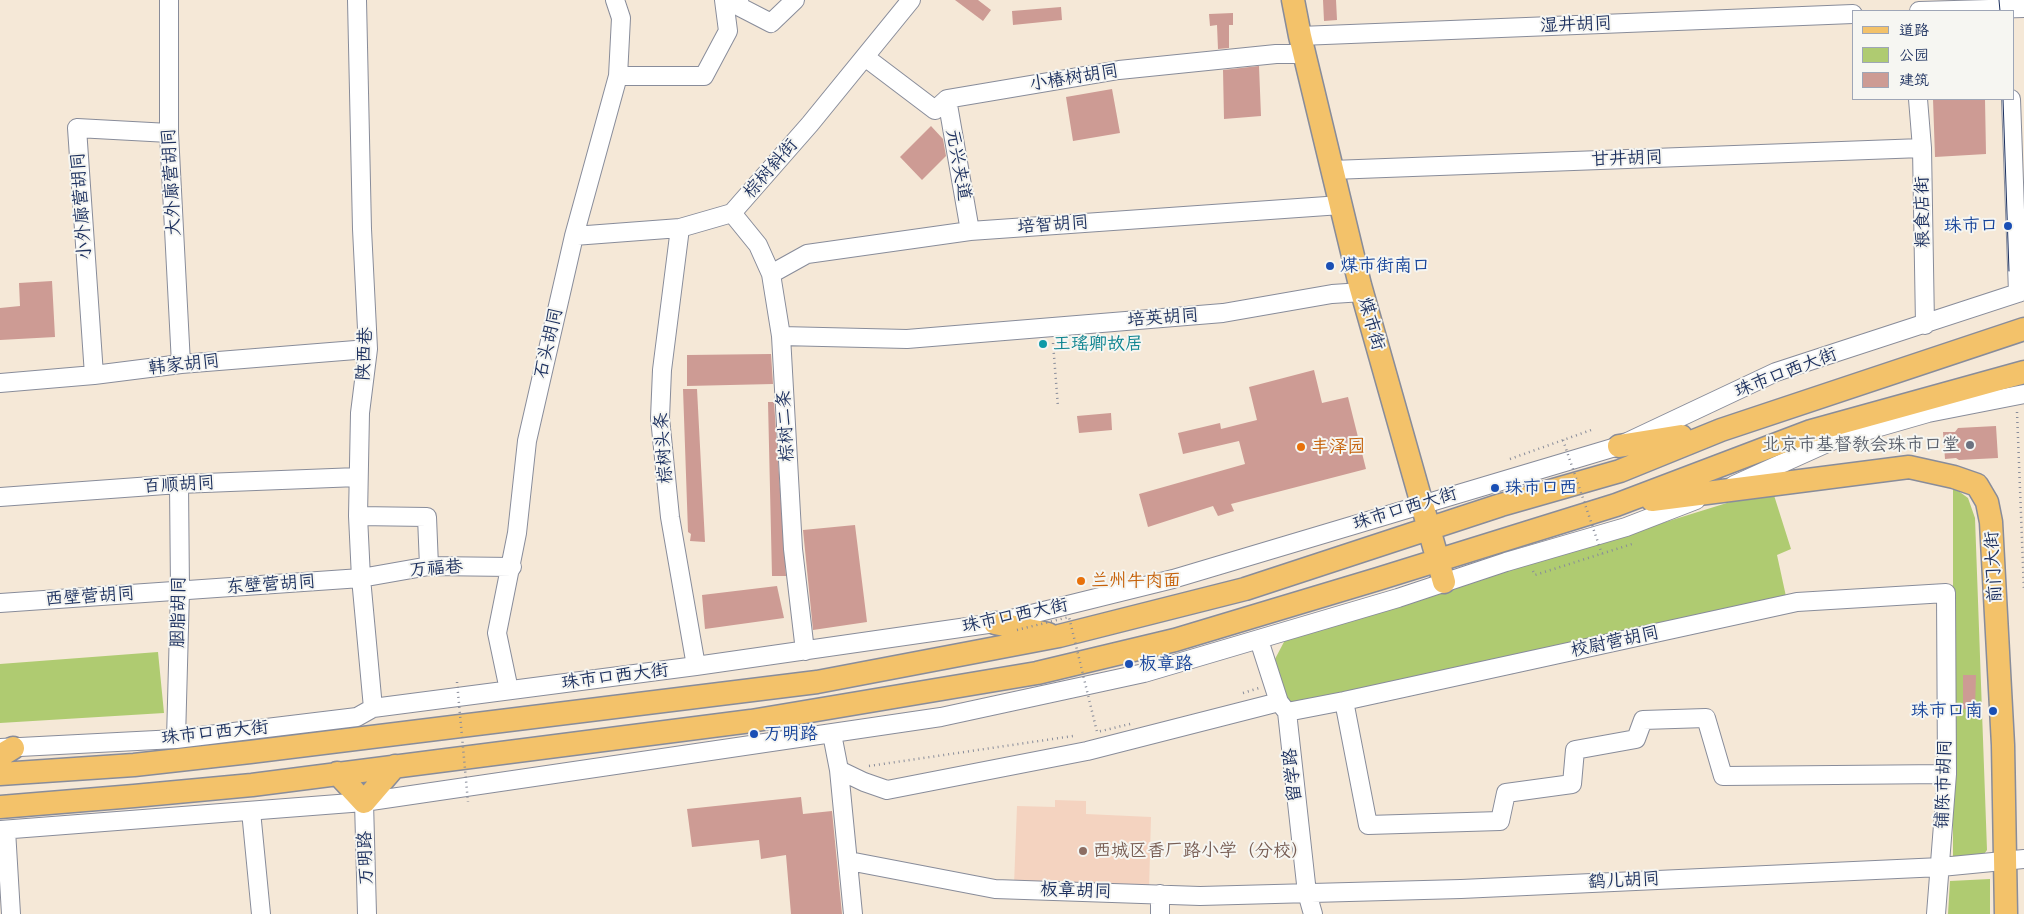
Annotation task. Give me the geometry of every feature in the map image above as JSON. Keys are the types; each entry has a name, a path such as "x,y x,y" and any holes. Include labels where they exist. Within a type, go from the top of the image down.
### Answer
{"main road":[{"name":"煤市街","path":"1293,0 1302,45 1363,292 1444,582"},
{"path":"1992,339 2024,321"},
{"path":"1992,339 2024,329"},
{"name":"珠市口西大街","path":"0,774 134,765 250,752 817,682 1059,636 1245,588 1502,505 1620,470 1722,430 1992,339"},
{"path":"0,806 134,796 337,774 751,721 1036,673 1175,640 1378,580 1616,505 1811,431 2024,372"},
{"path":"1619,446 1722,430"},
{"path":"1718,492 1811,431"},
{"name":"前门大街","path":"1616,505 1909,467 1954,476 1976,485 1987,502 1991,522 2003,745 2014,859 2006,914"},
{"path":"995,623 1059,636"},
{"path":"337,774 364,802 395,766"}],"street":[{"name":"大外廊营胡同","path":"169,0 169,133 181,364"},
{"name":"陕西巷","path":"357,0 362,229 368,350 360,413 358,516 361,578 373,708"},
{"name":"石头胡同","path":"509,690 498,633 512,567 527,441 574,236 618,76 621,18 615,0"},
{"path":"618,76 704,76 728,32 734,2 771,23 795,0"},
{"name":"棕树斜街","path":"574,236 680,228 732,213 810,124 911,0"},
{"path":"1942,10 2012,7"},
{"name":"湿井胡同","path":"1302,45 1852,14"},
{"name":"小椿树胡同","path":"865,57 935,110 947,99 1119,70 1276,54 1302,45"},
{"name":"元兴夹道","path":"947,99 970,231"},
{"name":"粮食店街","path":"1918,100 1922,148 1925,325"},
{"path":"2011,100 2021,292"},
{"name":"小外廊营胡同","path":"94,375 77,128 169,133"},
{"name":"甘井胡同","path":"1332,170 1922,148"},
{"name":"培智胡同","path":"771,274 807,254 970,231 1341,205"},
{"name":"棕树二条","path":"732,213 758,245 771,274 781,336 793,549 805,651"},
{"name":"棕树头条","path":"680,228 662,370 660,418 670,517 696,666"},
{"name":"培英胡同","path":"781,336 907,339 1223,313 1332,294 1363,292"},
{"name":"珠市口西大街","path":"4,751 176,739 357,717 373,708 696,666 995,623 1173,580 1619,446 1776,372 1925,325 2021,292"},
{"name":"韩家胡同","path":"0,382 94,375 181,364 368,350"},
{"path":"11,914 3,830 364,802 941,717 1144,673 1259,640 1626,527 1718,492 1834,440 1928,413 2019,395"},
{"name":"百顺胡同","path":"0,497 179,484 358,477"},
{"name":"胭脂胡同","path":"176,739 180,591 179,484"},
{"path":"358,516 427,517 429,566"},
{"name":"万福巷","path":"361,578 429,566 512,567"},
{"name":"东壁营胡同","path":"180,591 361,578"},
{"name":"西壁营胡同","path":"0,603 180,591"},
{"name":"校尉营胡同","path":"839,770 887,790 1087,751 1283,707 1344,701 1797,602 1946,593"},
{"name":"铺陈市胡同","path":"1936,914 1941,866 1946,774 1946,593"},
{"name":"留学路","path":"1259,640 1283,707 1306,893 1313,914"},
{"path":"1344,701 1368,825 1500,820 1506,793 1572,784 1575,750 1636,739 1643,720 1706,718 1723,776 1946,774"},
{"path":"832,734 839,770 853,914"},
{"name":"万明路","path":"364,802 367,914"},
{"path":"251,812 261,914"},
{"name":"鹞儿胡同","path":"1306,893 1461,889 1941,866 2014,859"},
{"name":"板章胡同","path":"849,861 995,889 1200,896 1306,893"},
{"path":"1160,894 1160,914"}],"path":[{"path":"1052,326 1058,407"},
{"path":"2019,395 2024,591"},
{"path":"1510,459 1594,429"},
{"path":"1563,440 1602,554"},
{"path":"1532,568 1535,576 1632,544"},
{"path":"1017,630 1070,618 1097,732"},
{"path":"457,682 468,802"},
{"path":"1088,734 1134,723"},
{"path":"869,766 1080,735"}],"shaded area":[{"name":"西城区香厂路小学（分校）","path":"1055,800 1086,801 1086,814 1151,817 1149,890 1014,885 1017,806 1055,807"}],"green space":[{"path":"1953,487 1968,498 1975,518 1987,850 1982,857 1953,857"},
{"path":"1772,489 1791,549 1777,555 1787,601 1290,708 1275,659 1285,640"},
{"path":"158,652 164,713 0,723 0,664"},
{"path":"1990,879 1990,914 1948,914 1950,881"}],"building":[{"path":"955,0 978,0 991,10 983,21"},
{"path":"1323,0 1336,0 1337,20 1324,21"},
{"path":"1061,7 1062,20 1013,25 1012,11"},
{"path":"1233,13 1233,25 1229,25 1229,48 1218,49 1217,25 1210,26 1209,14"},
{"path":"1259,66 1261,116 1224,119 1223,70"},
{"path":"1112,89 1120,133 1073,141 1066,97"},
{"path":"1933,100 1985,100 1986,154 1935,157"},
{"path":"931,126 943,139 946,156 922,180 900,157"},
{"path":"52,281 55,337 0,340 0,308 20,306 19,283"},
{"path":"771,354 773,384 687,386 687,355"},
{"name":"丰泽园","path":"1314,370 1322,403 1348,397 1366,469 1231,504 1234,511 1218,516 1213,506 1148,527 1139,494 1245,464 1239,441 1183,454 1178,433 1220,423 1221,429 1257,420 1249,387"},
{"path":"683,389 697,389 705,542 690,541 691,534 688,532"},
{"path":"768,402 774,402 786,576 772,576"},
{"path":"1111,413 1112,430 1079,433 1077,416"},
{"name":"北京市基督教会珠市口堂","path":"1996,426 1998,458 1945,459 1943,432 1955,432 1958,428"},
{"path":"855,525 867,622 813,630 803,530"},
{"path":"777,586 784,618 705,629 702,595"},
{"path":"1963,675 1976,675 1975,709 1963,709"},
{"path":"801,797 803,814 832,811 842,914 791,914 786,855 761,859 759,840 692,847 687,809"}],"tram line":[{"path":"1999,0 2000,10"},
{"path":"2003,100 2009,271"}],"place":[{"name":"珠市口","path":"2008,226"},
{"name":"煤市街南口","path":"1330,266"},
{"name":"王瑶卿故居","path":"1043,344"},
{"name":"北京市基督教会珠市口堂","path":"1970,445"},
{"name":"丰泽园","path":"1301,447"},
{"name":"珠市口西","path":"1495,488"},
{"name":"兰州牛肉面","path":"1081,581"},
{"name":"板章路","path":"1129,664"},
{"name":"珠市口南","path":"1993,711"},
{"name":"万明路","path":"754,734"},
{"name":"西城区香厂路小学（分校）","path":"1083,851"}]}
